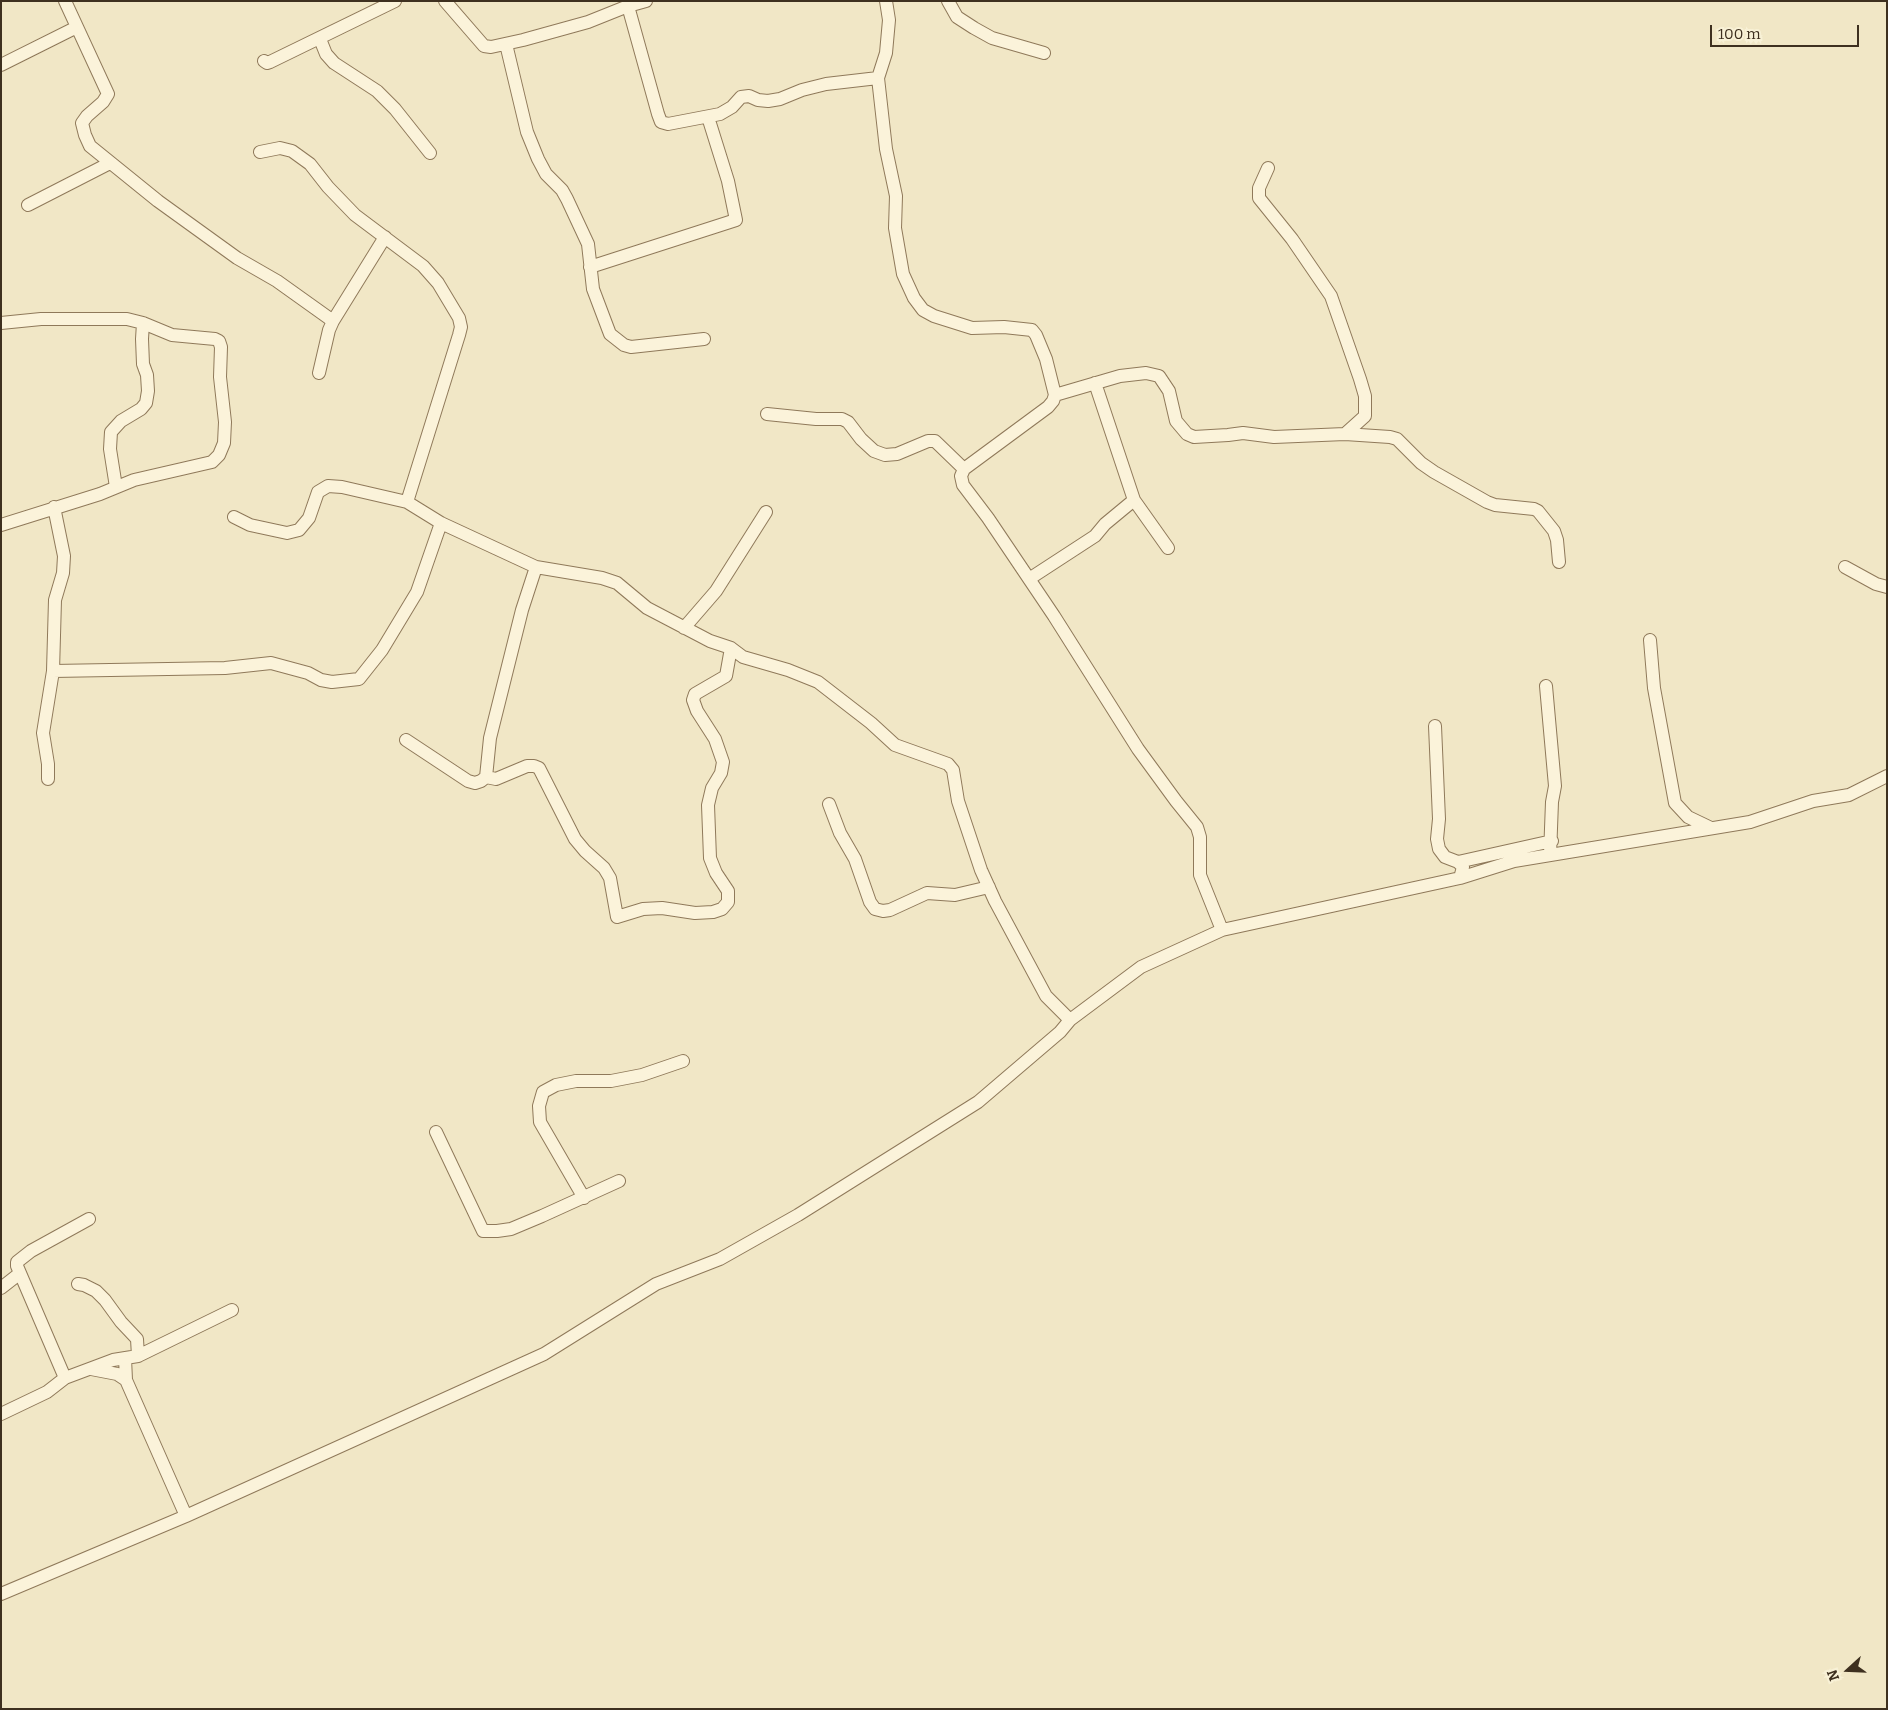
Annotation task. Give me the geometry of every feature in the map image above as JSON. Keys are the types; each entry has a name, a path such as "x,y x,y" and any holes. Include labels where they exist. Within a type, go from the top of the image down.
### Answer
{"street":[{"path":"65,1 108,94 103,102 82,123 90,146 158,201 237,258 277,281 334,321"},
{"path":"264,60 267,63 270,62 395,1"},
{"path":"445,1 484,46 491,47 588,22 646,1"},
{"path":"886,1 888,20 886,53 878,78 886,149 896,196 895,228 903,274 922,310 934,316 972,328 1004,327 1032,330 1046,359 1055,395 1048,407 964,469 961,476 962,485 1029,579 1138,749 1176,802 1197,827 1200,837 1200,875 1222,930"},
{"path":"948,1 957,17 992,38 1044,53"},
{"path":"628,6 661,122 676,124 720,114 732,107 741,97 749,96 758,100 768,101 826,84 878,78"},
{"path":"1,65 77,27"},
{"path":"320,39 326,54 334,63 377,91 395,109 430,153"},
{"path":"506,44 528,132 538,159 546,174 562,190 588,244 593,289 610,334 624,345 631,347 704,339"},
{"path":"590,267 736,220 728,181 708,117"},
{"path":"260,152 280,148 292,151 310,164 328,187 355,214 423,266 438,283 459,318 461,327 406,502"},
{"path":"28,205 110,163"},
{"path":"1268,168 1259,188 1259,198 1292,239 1331,296 1365,396 1365,416 1345,434"},
{"path":"319,373 329,330 385,237"},
{"path":"1,323 41,319 127,319 143,322 172,335 215,339 219,341 221,347 220,377 225,422 224,442 220,455 212,462 134,480 1,525"},
{"path":"116,487 110,449 111,432 121,421 141,409 146,403 148,391 147,375 143,364 143,322"},
{"path":"1055,395 1120,376 1146,373 1159,376 1169,391 1176,421 1187,434 1194,438 1243,433 1274,437 1345,434 1397,439 1421,463 1487,502 1495,505 1538,511 1554,531 1557,540 1559,562"},
{"path":"1095,383 1134,500 1168,548"},
{"path":"768,414 816,419 842,419 848,422 861,439 874,451 886,455 897,454 932,440 964,469"},
{"path":"234,517 250,525 287,533 299,530 308,518 318,492 328,486 342,487 406,502 441,523 536,567 602,578 617,583 647,608 710,641 731,648 743,657 788,670 818,682 871,723 895,745 948,764 953,770 958,801 989,887 1032,973 1046,996 1070,1020"},
{"path":"1029,579 1095,536 1105,524 1134,500"},
{"path":"48,779 48,764 43,733 53,671 55,600 63,573 64,556 54,507"},
{"path":"684,628 716,592 766,512"},
{"path":"53,671 225,668 271,663 332,682 359,679 382,650 417,592 441,523"},
{"path":"406,740 468,781 475,783 486,777 490,738 522,610 536,567"},
{"path":"1845,567 1876,584 1887,587"},
{"path":"1650,640 1654,688 1675,803 1688,817 1711,828"},
{"path":"486,777 496,779 527,766 539,768 575,839 604,868 610,878 617,917 642,910 662,908 695,913 713,912 722,909 728,902 728,891 716,873 710,858 708,805 712,788 721,773 723,762 715,739 693,700 694,694 726,676 731,648"},
{"path":"1546,686 1554,767 1550,855"},
{"path":"1434,726 1439,819 1437,840 1439,849 1445,857 1458,862 1463,868 1460,878"},
{"path":"1,1594 186,1516 544,1354 651,1287 720,1259 798,1215 978,1102 1039,1051 1070,1020 1142,967 1222,930 1460,878 1514,861 1750,822 1813,801 1849,795 1887,776"},
{"path":"829,804 840,833 855,859 870,902 875,909 890,910 927,893 955,895 989,887"},
{"path":"1458,862 1552,840"},
{"path":"584,1198 540,1122 539,1106 543,1092 556,1085 576,1081 611,1081 642,1075 683,1061"},
{"path":"436,1132 483,1231 511,1228 584,1198 619,1181"},
{"path":"65,1378 16,1266 17,1262 31,1251 89,1219"},
{"path":"1,1288 19,1274"},
{"path":"78,1284 96,1291 106,1300 121,1322 137,1339 126,1380"},
{"path":"1,1414 47,1392 65,1378 113,1360 132,1357 232,1310"},
{"path":"91,1369 117,1374 126,1380 186,1516"}]}
